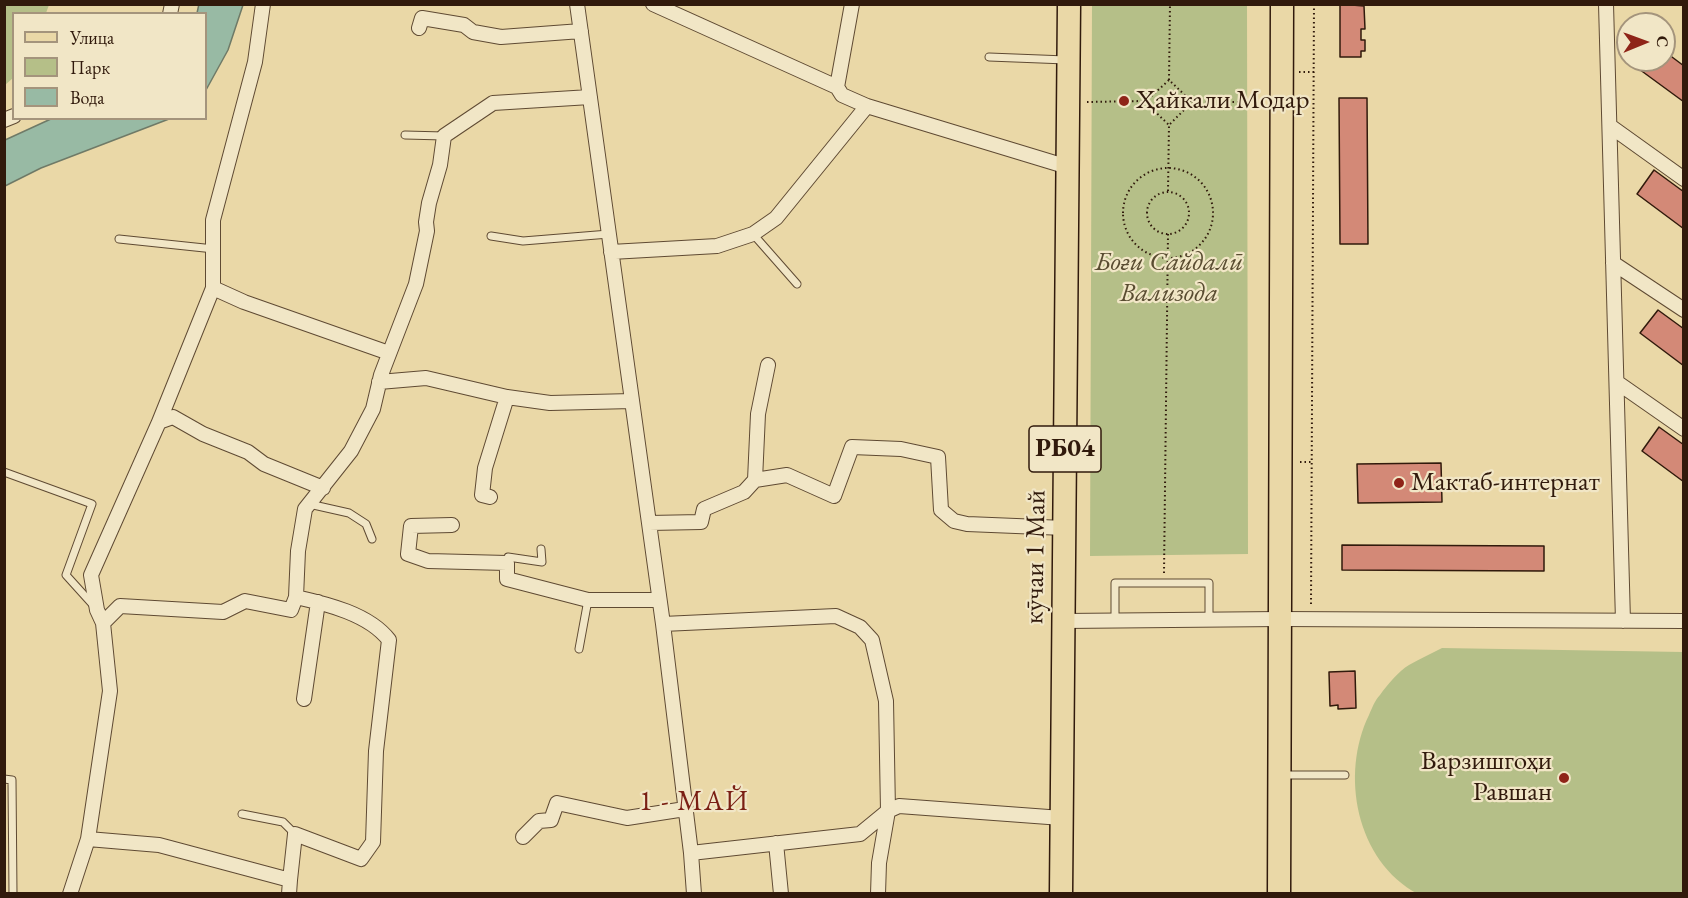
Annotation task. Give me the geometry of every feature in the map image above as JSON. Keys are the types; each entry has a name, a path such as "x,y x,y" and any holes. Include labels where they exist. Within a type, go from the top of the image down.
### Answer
{"main road":[{"name":"кӯчаи 1 Май","path":"1061,894 1069,4"},
{"path":"1279,894 1282,4"}],"street":[{"path":"70,894 88,839 110,691 103,623 97,610 91,575 159,422 213,288 213,220 255,62 263,4"},
{"path":"577,4 660,600 694,894"},
{"path":"653,4 837,87 842,95 867,106 1068,167"},
{"path":"837,87 852,4"},
{"path":"1606,4 1623,621"},
{"path":"418,28 422,18 465,25 473,32 501,37 581,31"},
{"path":"103,623 120,606 224,612 246,601 291,610 296,597 298,551 305,509 351,451 373,409 379,382 416,284 427,231 429,203 440,165 444,136 492,103 590,97"},
{"path":"611,252 717,246 753,234 776,218 867,106"},
{"path":"1610,126 1683,179"},
{"path":"1613,263 1683,310"},
{"path":"213,288 244,302 389,353"},
{"path":"755,480 758,414 768,365"},
{"path":"379,382 426,378 507,397 550,403 632,400"},
{"path":"1618,383 1683,429"},
{"path":"490,497 482,495 485,468 507,397"},
{"path":"159,422 173,417 203,434 248,452 264,464 322,488"},
{"path":"649,523 701,522 704,509 744,492 755,480 787,475 834,496 852,447 901,449 938,458 941,510 954,520 967,524 1065,528"},
{"path":"452,525 411,526 408,554 428,561 507,563 507,579 588,600 660,600"},
{"path":"88,839 159,845 290,887 295,834 361,860 373,842 376,751 389,639 381,630 334,606 296,597"},
{"path":"304,699 318,602"},
{"path":"663,624 836,616 860,627 872,640 886,701 888,811 879,863 878,894"},
{"path":"1064,621 1311,619 1683,621"},
{"path":"523,837 540,821 551,820 557,803 627,818 685,808"},
{"path":"691,853 860,834 888,811 899,806 1062,818"},
{"path":"776,843 781,894"}],"lane":[{"path":"989,57 1069,60"},
{"path":"405,135 444,136"},
{"path":"491,236 523,241 609,234"},
{"path":"753,234 797,284"},
{"path":"119,239 214,249"},
{"path":"4,472 92,504 66,575 97,610"},
{"path":"309,504 349,513 366,524 372,539"},
{"path":"507,563 507,557 542,562 541,549"},
{"path":"1115,621 1115,584 1209,583 1209,619"},
{"path":"579,649 588,600"},
{"path":"1280,775 1345,775"},
{"path":"4,779 12,780 13,894"},
{"path":"242,814 283,822 295,834"}],"path":[{"path":"1069,102 1145,102 1169,80 1170,4"},
{"path":"1311,619 1314,4"},
{"path":"1169,80 1192,102 1282,103"},
{"path":"1145,102 1169,125"},
{"path":"1168,191 1169,125 1192,102"},
{"path":"1168,168 1188,173 1203,186 1212,204 1213,214 1212,224 1203,242 1187,254 1167,258 1148,253 1140,248 1127,232 1123,213 1128,193 1133,185 1149,172 1168,168"},
{"path":"1168,191 1181,196 1188,206 1189,213 1188,220 1180,230 1168,234 1155,230 1146,213 1151,200 1161,192 1168,191"},
{"path":"1164,583 1168,234"}],"green space":[{"path":"5,4 49,5 46,12 12,12 12,79 5,85"},
{"name":"Боғи Сайдалӣ Вализода","path":"1092,5 1247,5 1248,554 1090,556"},
{"path":"1442,648 1683,652 1683,893 1418,894 1397,879 1380,860 1359,814 1355,789 1360,738 1375,702 1393,678 1409,665"}],"water":[{"path":"199,4 243,5 228,50 207,88 207,12 197,12"},
{"path":"49,120 166,120 41,168 5,186 5,140"}],"building":[{"path":"1340,4 1364,6 1365,29 1361,29 1361,40 1365,40 1365,51 1361,51 1361,57 1340,57"},
{"path":"1676,60 1684,66 1684,102 1643,72 1676,72"},
{"path":"1339,98 1367,98 1368,244 1340,244"},
{"path":"1654,170 1684,192 1684,229 1637,194"},
{"path":"1658,310 1684,329 1684,366 1640,333"},
{"path":"1659,427 1684,445 1684,482 1642,451"},
{"name":"Мактаб-интернат","path":"1441,463 1442,502 1358,503 1357,464"},
{"path":"1342,545 1544,546 1544,571 1342,570"},
{"path":"1355,671 1356,708 1338,709 1338,705 1330,706 1329,672"}],"place":[{"name":"Ҳайкали Модар","path":"1124,101"},
{"name":"Мактаб-интернат","path":"1399,483"},
{"name":"Варзишгоҳи Равшан","path":"1564,778"}],"district":[{"name":"1 - МАЙ","path":"694,802"}]}
